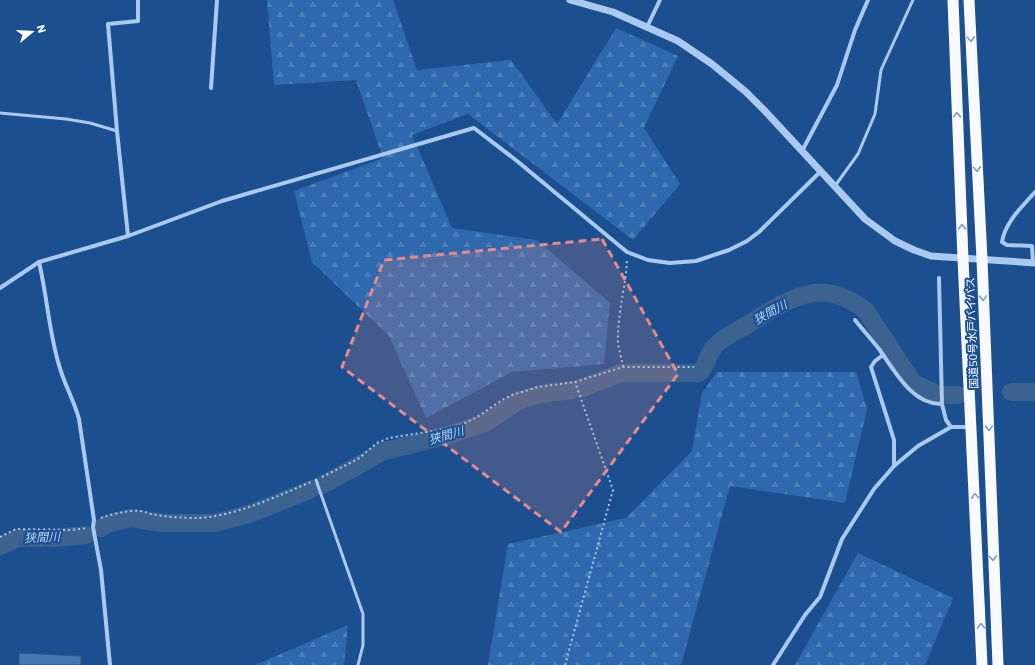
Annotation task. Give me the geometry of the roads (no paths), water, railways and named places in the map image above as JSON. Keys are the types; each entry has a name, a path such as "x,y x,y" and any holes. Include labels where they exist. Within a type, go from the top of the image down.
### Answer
{"highway":[{"name":"国道50号水戸バイパス","path":"953,0 963,259 982,665"},
{"name":"国道50号水戸バイパス","path":"969,0 982,259 998,665"}],"street":[{"path":"128,236 108,24 138,21 138,0"},
{"path":"211,88 217,0"},
{"path":"570,0 613,12 647,27 678,41 712,64 750,97 865,219 895,242 914,250 931,256 1034,263 1032,246 1007,245 1002,242 1003,233 1010,222 1035,192"},
{"path":"647,27 660,0"},
{"path":"802,152 837,85 855,30 868,0"},
{"path":"0,288 39,262 128,236 222,200 474,128 517,161 627,252 648,260 670,263 696,261 729,250 747,241 759,232 820,172"},
{"path":"39,262 59,365 75,404 79,419 94,520 93,527 101,570 110,665"},
{"path":"939,278 942,404 946,420 951,427"},
{"path":"855,320 905,385 919,396 934,404 942,404"},
{"path":"883,355 875,361 871,367 894,440 894,466"},
{"path":"773,665 805,615 820,597 842,539 874,489 894,466 918,446 951,427 972,427"}],"lane":[{"path":"834,186 858,154 875,114 881,70 913,0"},
{"path":"0,113 66,119 90,123 117,132"},
{"path":"316,480 363,614 363,645 358,665"}],"waterway":[{"name":"狭間川","path":"582,388 621,373 699,373 704,367 712,350 725,338 791,300 805,295 820,293 834,294 850,300 866,311 913,383 937,394"},
{"name":"狭間川","path":"322,485 381,452 449,435 485,423 518,401 540,394 571,390"},
{"name":"狭間川","path":"1011,392 1035,392"},
{"name":"狭間川","path":"945,395 958,395"},
{"name":"狭間川","path":"101,528 107,524 130,518 162,523 215,523 252,513 312,489"},
{"name":"狭間川","path":"0,546 18,538 54,538 86,535"}]}
